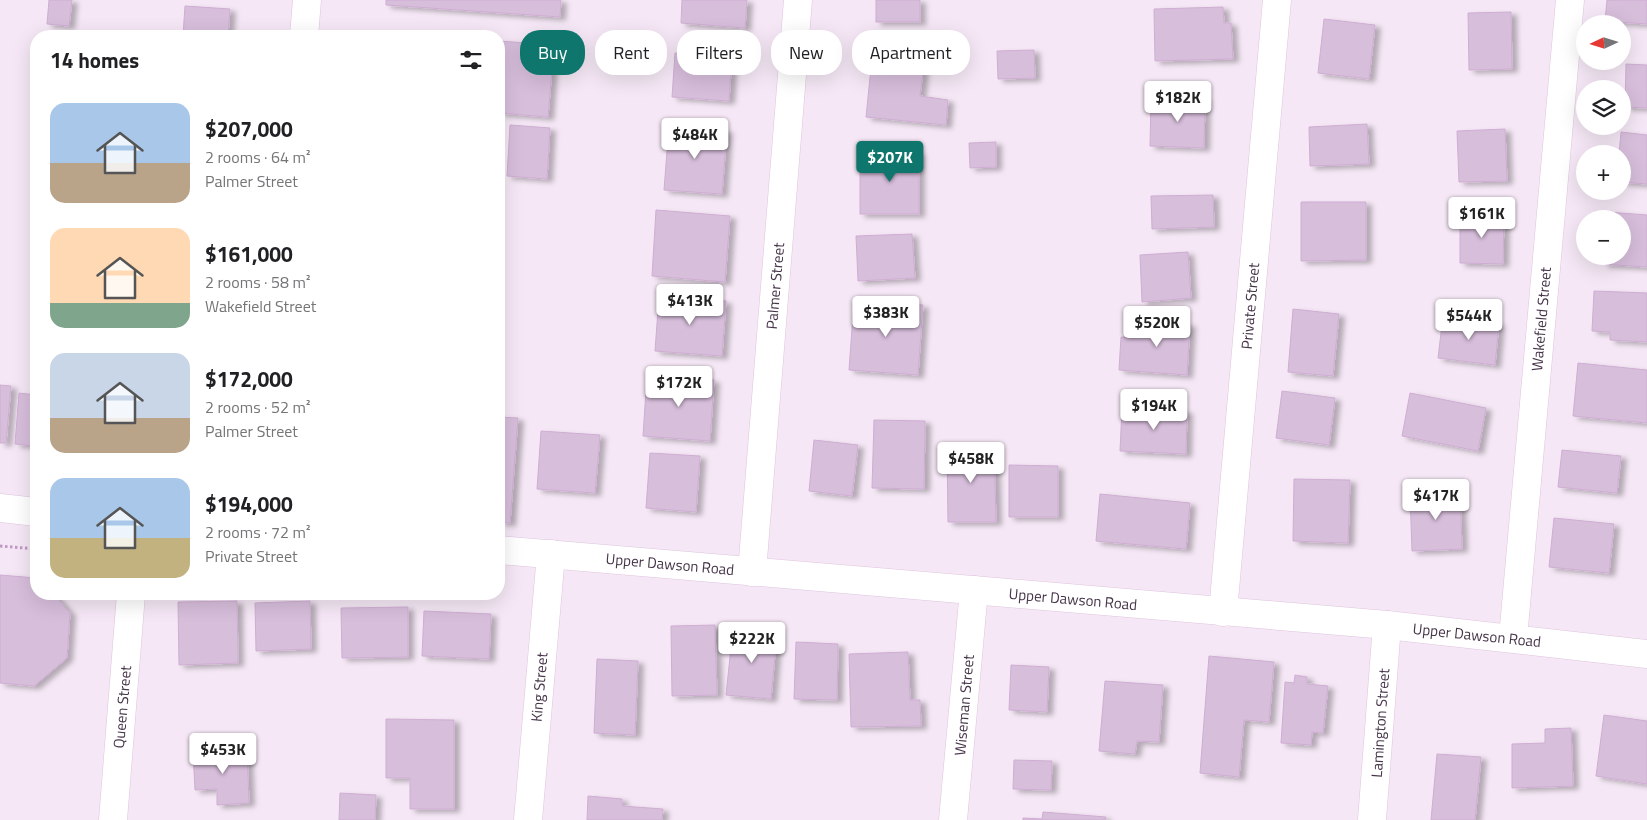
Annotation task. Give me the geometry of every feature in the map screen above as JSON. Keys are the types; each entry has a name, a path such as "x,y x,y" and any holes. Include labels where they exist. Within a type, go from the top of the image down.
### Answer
{"street":[{"path":"304,30 307,0"},
{"name":"Palmer Street","path":"752,572 798,0"},
{"name":"Private Street","path":"1223,612 1277,0"},
{"name":"Wakefield Street","path":"1513,638 1570,0"},
{"path":"0,508 30,511"},
{"name":"Upper Dawson Road","path":"505,550 1388,625 1647,654"},
{"name":"King Street","path":"528,820 551,554"},
{"name":"Wiseman Street","path":"953,820 974,590"},
{"name":"Queen Street","path":"112,820 130,600"},
{"name":"Lamington Street","path":"1372,820 1388,625"}],"path":[{"path":"0,546 30,548"}],"building":[{"path":"49,0 72,0 69,26 47,24"},
{"path":"386,0 561,0 560,17 386,5"},
{"path":"682,0 747,0 745,28 681,23"},
{"path":"876,0 920,0 920,22 876,22"},
{"path":"1607,0 1647,0 1647,24 1631,23 1631,15 1606,15"},
{"path":"185,6 230,9 228,30 183,30"},
{"path":"1223,7 1224,23 1231,23 1233,59 1155,61 1154,9"},
{"path":"1511,12 1512,69 1469,70 1468,13"},
{"path":"1324,19 1375,25 1369,79 1318,73"},
{"path":"505,41 520,43 520,75 552,75 548,117 505,113"},
{"path":"1034,50 1035,78 998,79 997,51"},
{"path":"675,53 677,53 677,75 731,75 729,101 672,97"},
{"path":"1631,64 1647,65 1647,108 1631,107 1631,80 1626,80 1626,70 1631,70"},
{"path":"870,75 923,75 920,96 948,100 946,125 866,117"},
{"path":"1151,97 1205,99 1204,148 1150,146"},
{"path":"1367,124 1369,164 1310,166 1309,127"},
{"path":"510,125 550,128 547,179 507,176"},
{"path":"669,125 727,130 722,194 664,190"},
{"path":"1505,129 1507,181 1459,182 1457,131"},
{"path":"1631,133 1647,135 1647,184 1631,183 1631,145 1620,145 1621,135 1631,135"},
{"path":"996,142 996,167 970,168 969,143"},
{"path":"860,152 919,152 919,214 860,214"},
{"path":"1213,195 1214,227 1152,229 1151,196"},
{"path":"1301,202 1366,202 1366,260 1301,261"},
{"path":"656,210 730,216 725,282 652,276"},
{"path":"1460,214 1504,215 1503,264 1460,263"},
{"path":"1631,214 1647,215 1647,267 1618,265 1631,265"},
{"path":"912,234 915,278 858,281 856,236"},
{"path":"1188,252 1191,298 1142,302 1140,255"},
{"path":"1594,291 1647,293 1647,342 1610,340 1610,332 1592,331"},
{"path":"659,296 726,301 722,356 655,351"},
{"path":"854,301 923,305 918,375 849,370"},
{"path":"1293,309 1339,314 1333,376 1288,372"},
{"path":"1443,316 1499,323 1495,365 1438,358"},
{"path":"1136,320 1190,324 1187,375 1119,370 1121,337 1135,338"},
{"path":"1578,363 1647,370 1647,423 1573,416"},
{"path":"647,375 714,380 710,441 643,436"},
{"path":"0,385 11,386 6,443 0,443"},
{"path":"1282,391 1335,398 1329,445 1276,438"},
{"path":"19,393 30,394 30,445 15,444"},
{"path":"1410,393 1486,408 1478,451 1402,436"},
{"path":"1122,408 1187,411 1186,454 1120,451"},
{"path":"505,417 518,418 510,523 505,523"},
{"path":"874,420 925,421 924,489 872,488"},
{"path":"541,431 600,435 595,493 537,489"},
{"path":"814,440 858,445 852,496 809,491"},
{"path":"994,446 996,522 948,522 947,447"},
{"path":"1562,450 1621,456 1617,493 1558,487"},
{"path":"650,453 700,456 696,512 646,508"},
{"path":"1009,465 1058,466 1058,517 1009,517"},
{"path":"1294,479 1350,480 1348,543 1293,541"},
{"path":"1460,491 1462,549 1412,551 1410,493"},
{"path":"1100,494 1190,503 1186,549 1096,541"},
{"path":"1554,518 1614,524 1609,573 1549,567"},
{"path":"0,575 30,578 30,600 59,600 70,613 67,658 34,686 0,683"},
{"path":"237,601 238,663 179,665 178,602"},
{"path":"310,601 311,649 256,651 255,603"},
{"path":"408,607 408,657 342,658 341,608"},
{"path":"424,611 491,614 489,659 422,656"},
{"path":"715,625 717,695 672,696 671,626"},
{"path":"733,628 777,633 771,699 726,695"},
{"path":"796,642 838,644 837,700 794,699"},
{"path":"908,652 910,700 920,700 921,726 851,727 849,654"},
{"path":"1209,656 1274,662 1269,722 1244,720 1239,777 1200,773"},
{"path":"597,659 638,661 635,735 594,733"},
{"path":"1011,665 1049,667 1047,712 1009,710"},
{"path":"1295,675 1307,677 1307,684 1328,686 1323,733 1312,732 1311,745 1281,743 1285,682 1294,683"},
{"path":"1105,681 1163,685 1159,742 1137,741 1135,754 1099,751"},
{"path":"1604,715 1647,721 1647,784 1596,776"},
{"path":"386,719 454,720 454,809 410,809 410,778 386,778"},
{"path":"1571,728 1573,786 1512,788 1512,744 1545,743 1545,729"},
{"path":"247,749 249,803 217,805 217,789 195,790 193,751"},
{"path":"1437,754 1481,757 1475,820 1431,820"},
{"path":"1014,760 1052,761 1051,790 1013,789"},
{"path":"340,793 376,795 375,820 339,820"},
{"path":"588,796 622,799 622,806 663,809 662,820 587,820"},
{"path":"1043,812 1106,817 1105,820 1023,820 1023,818 1042,819"}]}
